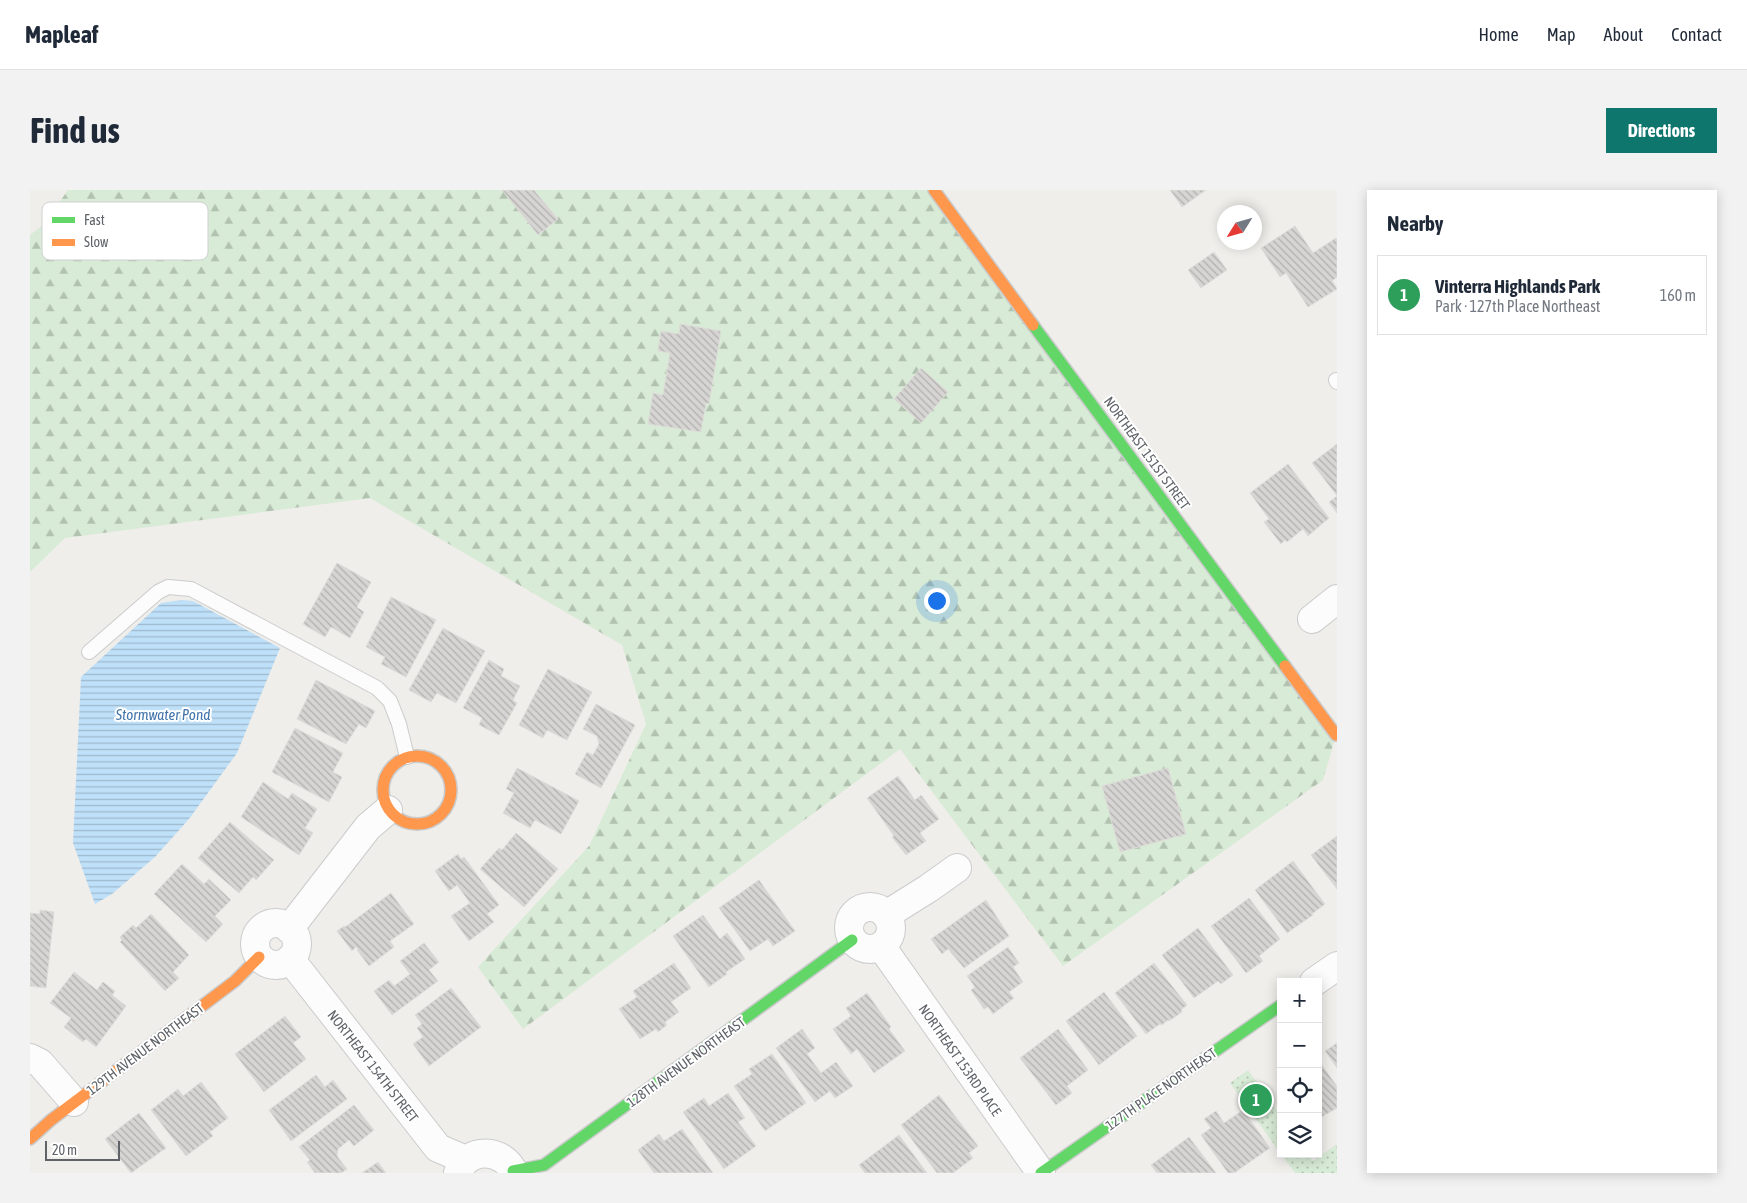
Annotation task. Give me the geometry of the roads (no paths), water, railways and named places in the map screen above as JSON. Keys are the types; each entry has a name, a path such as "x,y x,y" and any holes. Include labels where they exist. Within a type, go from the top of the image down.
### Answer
{"street":[{"name":"NORTHEAST 151ST STREET","path":"934,190 1336,734"},
{"path":"1312,619 1337,599"},
{"path":"418,756 428,758 438,763 446,771 450,782 451,794 448,806 441,815 431,822 419,825 407,824 396,818 388,810 383,800 384,778 393,765 407,757 418,756"},
{"path":"290,929 368,826 388,810"},
{"path":"886,916 957,868"},
{"path":"867,908 874,908 886,916 890,928 886,942 871,949 863,948 852,940 849,925 851,918 856,912 867,908"},
{"path":"270,924 277,924 290,929 294,934 296,948 290,959 284,964 277,965 264,962 256,951 255,944 259,932 270,924"},
{"name":"128TH AVENUE NORTHEAST","path":"513,1172 544,1165 852,940"},
{"name":"NORTHEAST 153RD PLACE","path":"880,946 1041,1173"},
{"name":"129TH AVENUE NORTHEAST","path":"30,1139 74,1102 235,981 259,957"},
{"name":"NORTHEAST 154TH STREET","path":"290,959 438,1148 462,1166"},
{"path":"1320,978 1337,966"},
{"name":"127TH PLACE NORTHEAST","path":"1041,1173 1277,1008"},
{"path":"30,1058 40,1063 74,1102"},
{"path":"462,1166 472,1156 482,1153 492,1154 502,1158 510,1165 513,1172"}],"lane":[{"path":"89,652 158,592 168,586 191,589 377,688 390,701 399,724 407,757"}],"water":[{"name":"Stormwater Pond","path":"181,600 193,601 280,648 237,753 189,819 155,857 112,894 95,904 73,843 81,677 161,603"}],"place":[{"name":"Vinterra Highlands Park","path":"1256,1100"}]}
